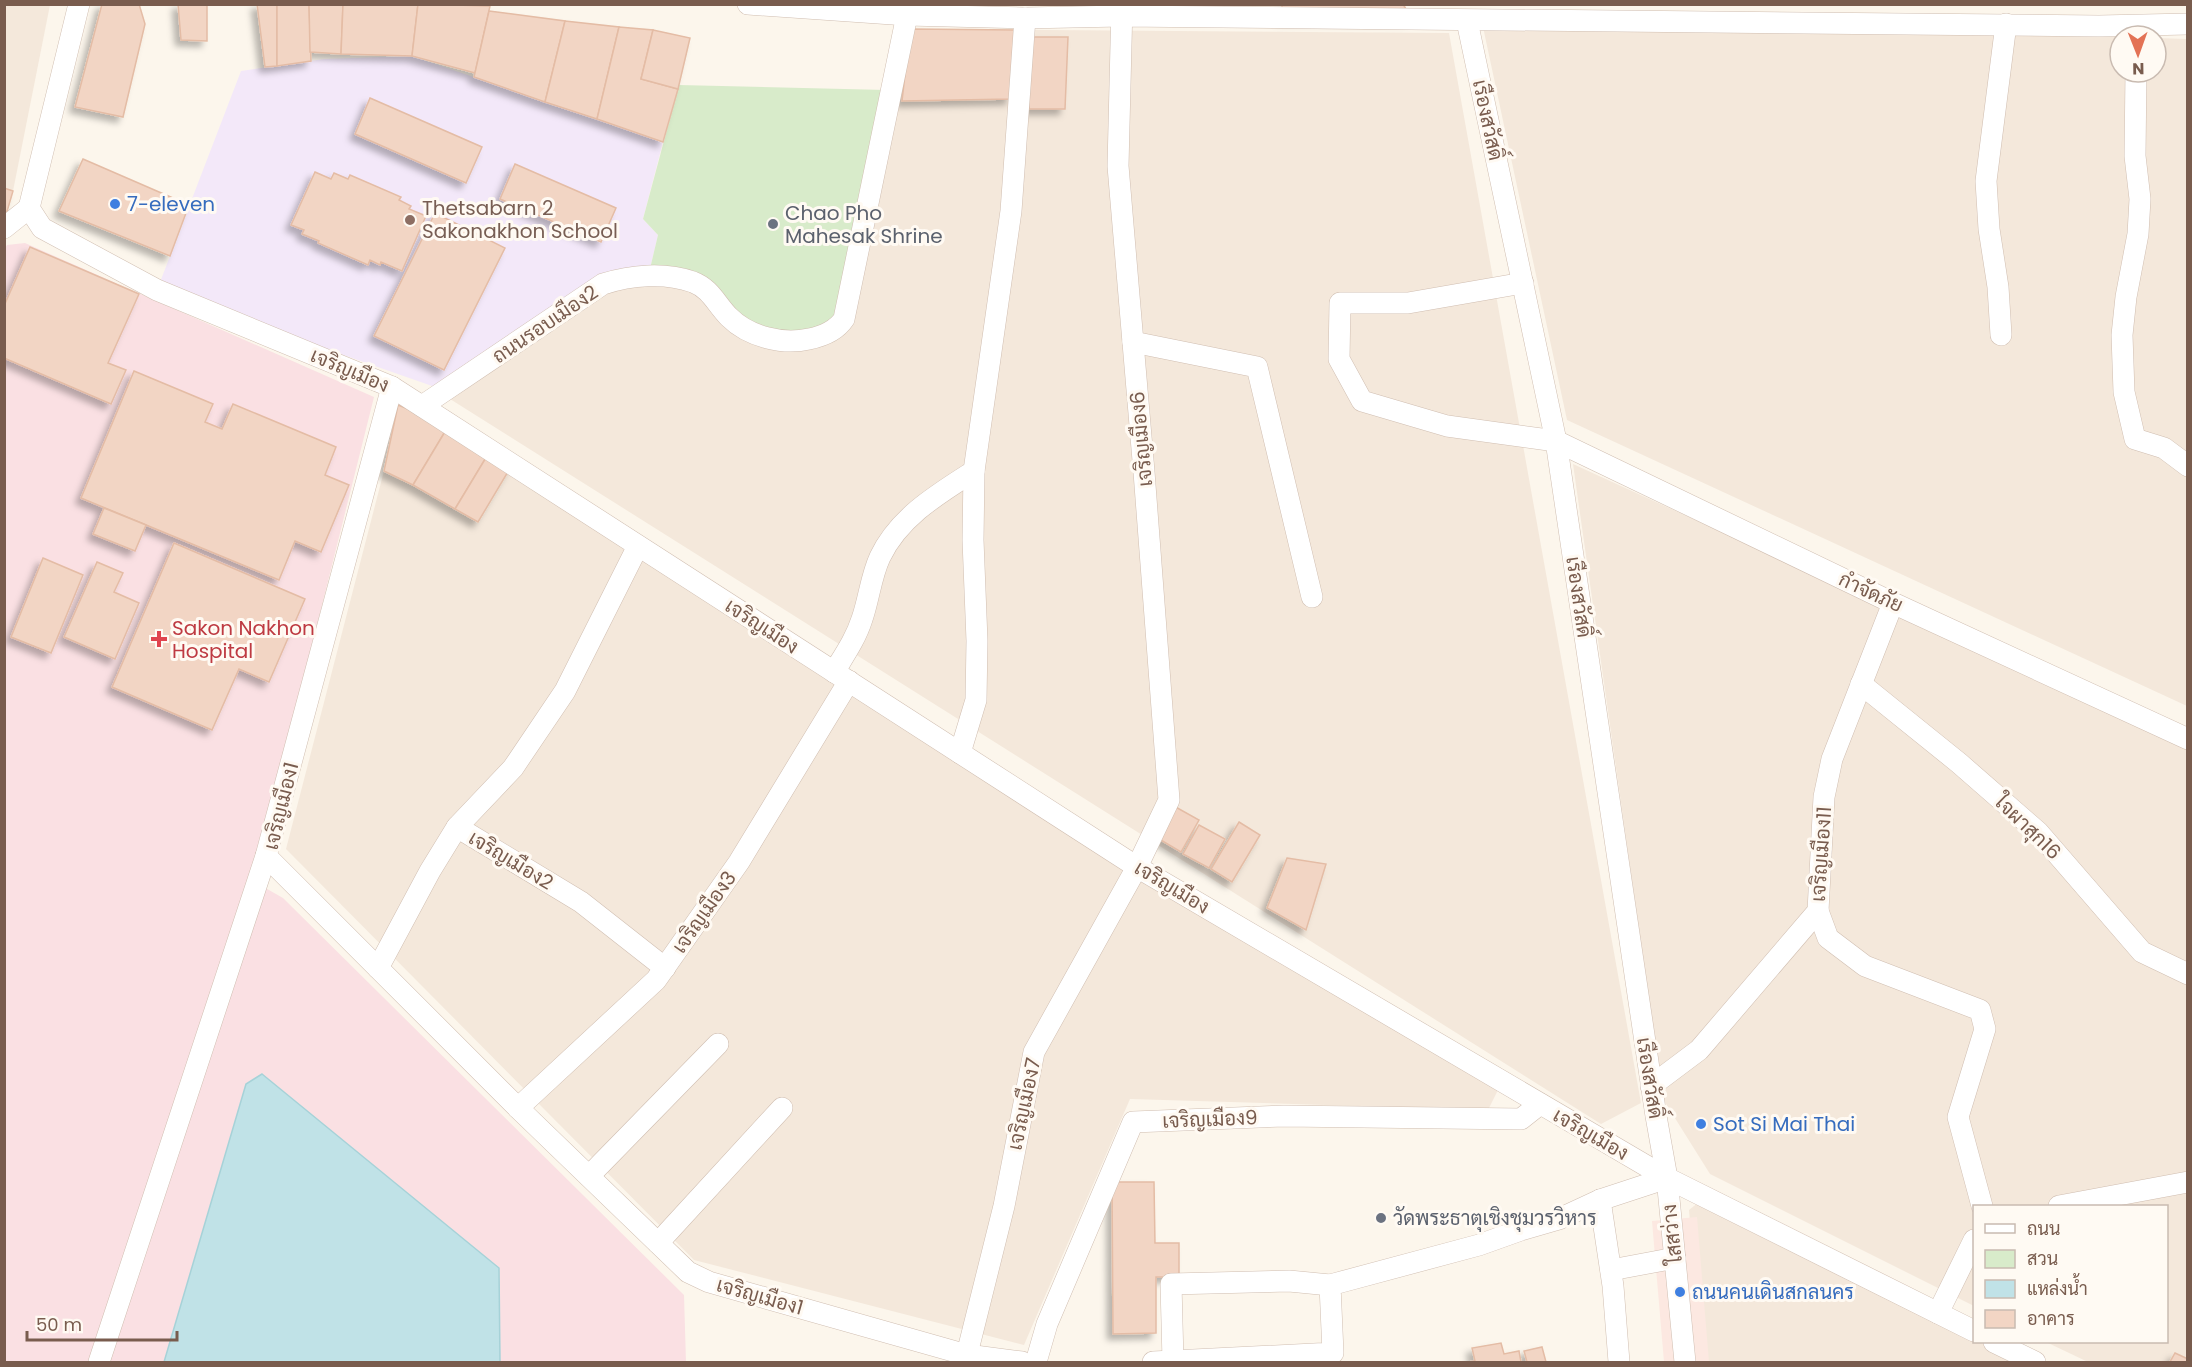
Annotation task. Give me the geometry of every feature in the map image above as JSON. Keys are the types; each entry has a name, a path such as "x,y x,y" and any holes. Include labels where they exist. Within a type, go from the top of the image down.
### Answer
{"street":[{"path":"4,228 28,208 79,4"},
{"path":"748,4 907,15 1025,18 1121,10 1408,12 1467,21 2006,24 2108,29"},
{"name":"เจริญเมือง6","path":"1121,10 1118,166 1169,800 1137,867"},
{"name":"ถนนรอบเมือง2","path":"422,406 603,284 618,279 655,276 693,282 708,290 729,318 745,328 774,340 788,343 820,336 838,328 844,319 907,15"},
{"path":"960,753 975,700 977,641 973,540 974,471 1011,211 1025,18"},
{"name":"เรืองสวัสดิ์","path":"1467,21 1556,441 1651,1086 1667,1178"},
{"path":"2001,335 1986,181 2006,24"},
{"path":"2168,26 2187,24"},
{"path":"2136,84 2135,156 2140,199 2138,234 2126,297 2122,334 2124,392 2135,439 2163,448 2187,466"},
{"name":"เจริญเมือง","path":"28,208 42,228 157,290 392,387 1137,867 1667,1178 1973,1330"},
{"name":"กำจัดภัย","path":"1522,283 1408,303 1340,303 1339,359 1362,401 1447,426 1556,441 1893,603 2187,739"},
{"path":"1133,342 1257,367 1312,597"},
{"name":"เจริญเมือง1","path":"392,387 266,856 518,1108 688,1272 709,1282 966,1359 1022,1362"},
{"name":"เจริญเมือง3","path":"518,1108 656,980 665,968 739,862 841,676 863,617 879,559 888,543 901,526 925,504 974,471"},
{"path":"457,827 513,768 565,691 638,546"},
{"name":"เจริญเมือง11","path":"1651,1086 1699,1050 1818,911 1824,797 1832,759 1893,603"},
{"name":"ใจผาสุก16","path":"1861,684 1959,763 2038,832 2142,952 2187,974"},
{"name":"เจริญเมือง2","path":"378,968 430,871 457,827 581,902 665,968"},
{"path":"99,1362 266,856"},
{"name":"เจริญเมือง7","path":"966,1359 1004,1206 1034,1052 1137,867"},
{"path":"1818,911 1828,938 1865,966 1980,1010 1985,1029 1958,1117 1982,1205"},
{"path":"589,1176 718,1044"},
{"name":"เจริญเมือง9","path":"1036,1362 1047,1324 1133,1122 1284,1116 1521,1119 1540,1104"},
{"path":"658,1243 782,1108"},
{"path":"1330,1285 1334,1358 1163,1362 1171,1284 1289,1281 1330,1285 1479,1245 1559,1219 1600,1200 1667,1178"},
{"name":"ใสสว่าง","path":"1667,1178 1685,1362"},
{"path":"2064,1205 2187,1182"},
{"path":"1600,1200 1611,1270 1619,1362"},
{"path":"1938,1313 1973,1242"},
{"path":"1611,1270 1675,1258"},
{"path":"1998,1343 2035,1362"}],"shaded area":[{"path":"5,5 50,5 13,191 5,217"},
{"path":"1483,27 2108,37 2108,84 2168,84 2168,38 2187,39 2187,706 1567,420"},
{"path":"910,29 1449,33 1641,1103 1601,1124 450,399 604,287 658,270 834,331"},
{"path":"412,56 663,142 643,219 658,235 649,273 599,279 435,387 157,290 241,71 324,59"},
{"name":"Sakon Nakhon Hospital","path":"25,243 374,397 253,881 283,898 684,1295 686,1362 5,1362 4,250 7,245"},
{"path":"400,409 440,423 1501,1084 1488,1110 1130,1099 1024,1345 694,1260 286,849"},
{"path":"1573,464 2187,745 2187,1362 2088,1362 2048,1343 2168,1343 2168,1205 1973,1205 1973,1306 1710,1174 1663,1099"},
{"path":"1704,1198 1973,1337 1973,1343 1982,1343 2021,1362 1702,1362 1689,1210"},
{"name":"ถนนคนเดินสกลนคร","path":"1697,1217 1709,1362 1664,1362 1652,1221"}],"green space":[{"path":"679,85 886,90 834,331 788,343 745,328 708,290 649,273 658,235 643,219"}],"water":[{"path":"262,1074 499,1268 500,1362 164,1362 246,1084"}],"building":[{"path":"102,4 139,4 145,24 123,117 75,107"},
{"path":"178,4 207,4 207,41 181,40"},
{"path":"257,4 277,4 277,66 265,67"},
{"path":"277,4 309,4 311,61 277,66"},
{"path":"309,4 343,4 341,54 310,52"},
{"path":"343,4 418,4 412,56 341,54"},
{"path":"418,4 490,6 475,73 412,56"},
{"path":"1282,4 1403,4 1412,19 1282,18"},
{"path":"489,11 565,21 545,102 474,77"},
{"path":"565,21 619,27 597,119 545,102"},
{"path":"619,27 653,30 641,79 678,89 663,142 597,119"},
{"path":"910,29 1016,30 1011,99 902,101"},
{"path":"653,30 690,38 678,89 641,79"},
{"path":"1030,37 1068,37 1065,109 1029,109"},
{"path":"370,98 482,147 466,183 355,134"},
{"path":"83,159 189,205 170,256 59,211"},
{"path":"515,164 616,208 601,242 500,199"},
{"path":"315,172 331,179 334,173 348,179 350,175 401,197 399,200 411,206 409,209 426,216 402,271 370,260 368,265 318,243 319,241 302,234 304,230 291,225"},
{"path":"4,188 13,191 6,215 4,214"},
{"path":"435,213 505,248 444,370 374,336"},
{"path":"30,247 139,294 108,363 126,370 111,404 4,358 4,306"},
{"path":"134,371 213,404 205,422 222,429 233,404 336,447 325,475 349,485 321,552 295,541 279,580 81,498"},
{"path":"398,405 449,425 413,485 384,471"},
{"path":"449,425 490,451 455,509 413,485"},
{"path":"490,451 512,465 478,522 455,509"},
{"path":"104,508 146,525 135,551 93,534"},
{"path":"174,543 305,599 269,682 239,669 212,730 112,687"},
{"path":"43,558 83,575 51,653 11,637"},
{"path":"97,562 123,573 114,592 139,603 115,659 64,637"},
{"path":"1172,805 1199,820 1181,852 1154,836"},
{"path":"1239,822 1260,835 1232,882 1211,869"},
{"path":"1199,825 1225,839 1209,868 1183,854"},
{"path":"1287,858 1326,864 1306,930 1267,908"},
{"path":"1112,1182 1154,1182 1155,1243 1179,1243 1179,1277 1156,1277 1156,1333 1113,1334"},
{"path":"1501,1343 1504,1354 1519,1351 1521,1362 1468,1362 1475,1361 1472,1348"},
{"path":"1542,1347 1546,1362 1527,1362 1524,1351"},
{"path":"2175,1353 2188,1359 2188,1362 2170,1362"}],"place":[{"name":"7-eleven","path":"115,204"},
{"name":"Thetsabarn 2 Sakonakhon School","path":"410,220"},
{"name":"Chao Pho Mahesak Shrine","path":"773,224"},
{"name":"Sakon Nakhon Hospital","path":"159,639"},
{"name":"Sot Si Mai Thai","path":"1701,1124"},
{"name":"วัดพระธาตุเชิงชุมวรวิหาร","path":"1381,1218"},
{"name":"ถนนคนเดินสกลนคร","path":"1680,1292"}]}
